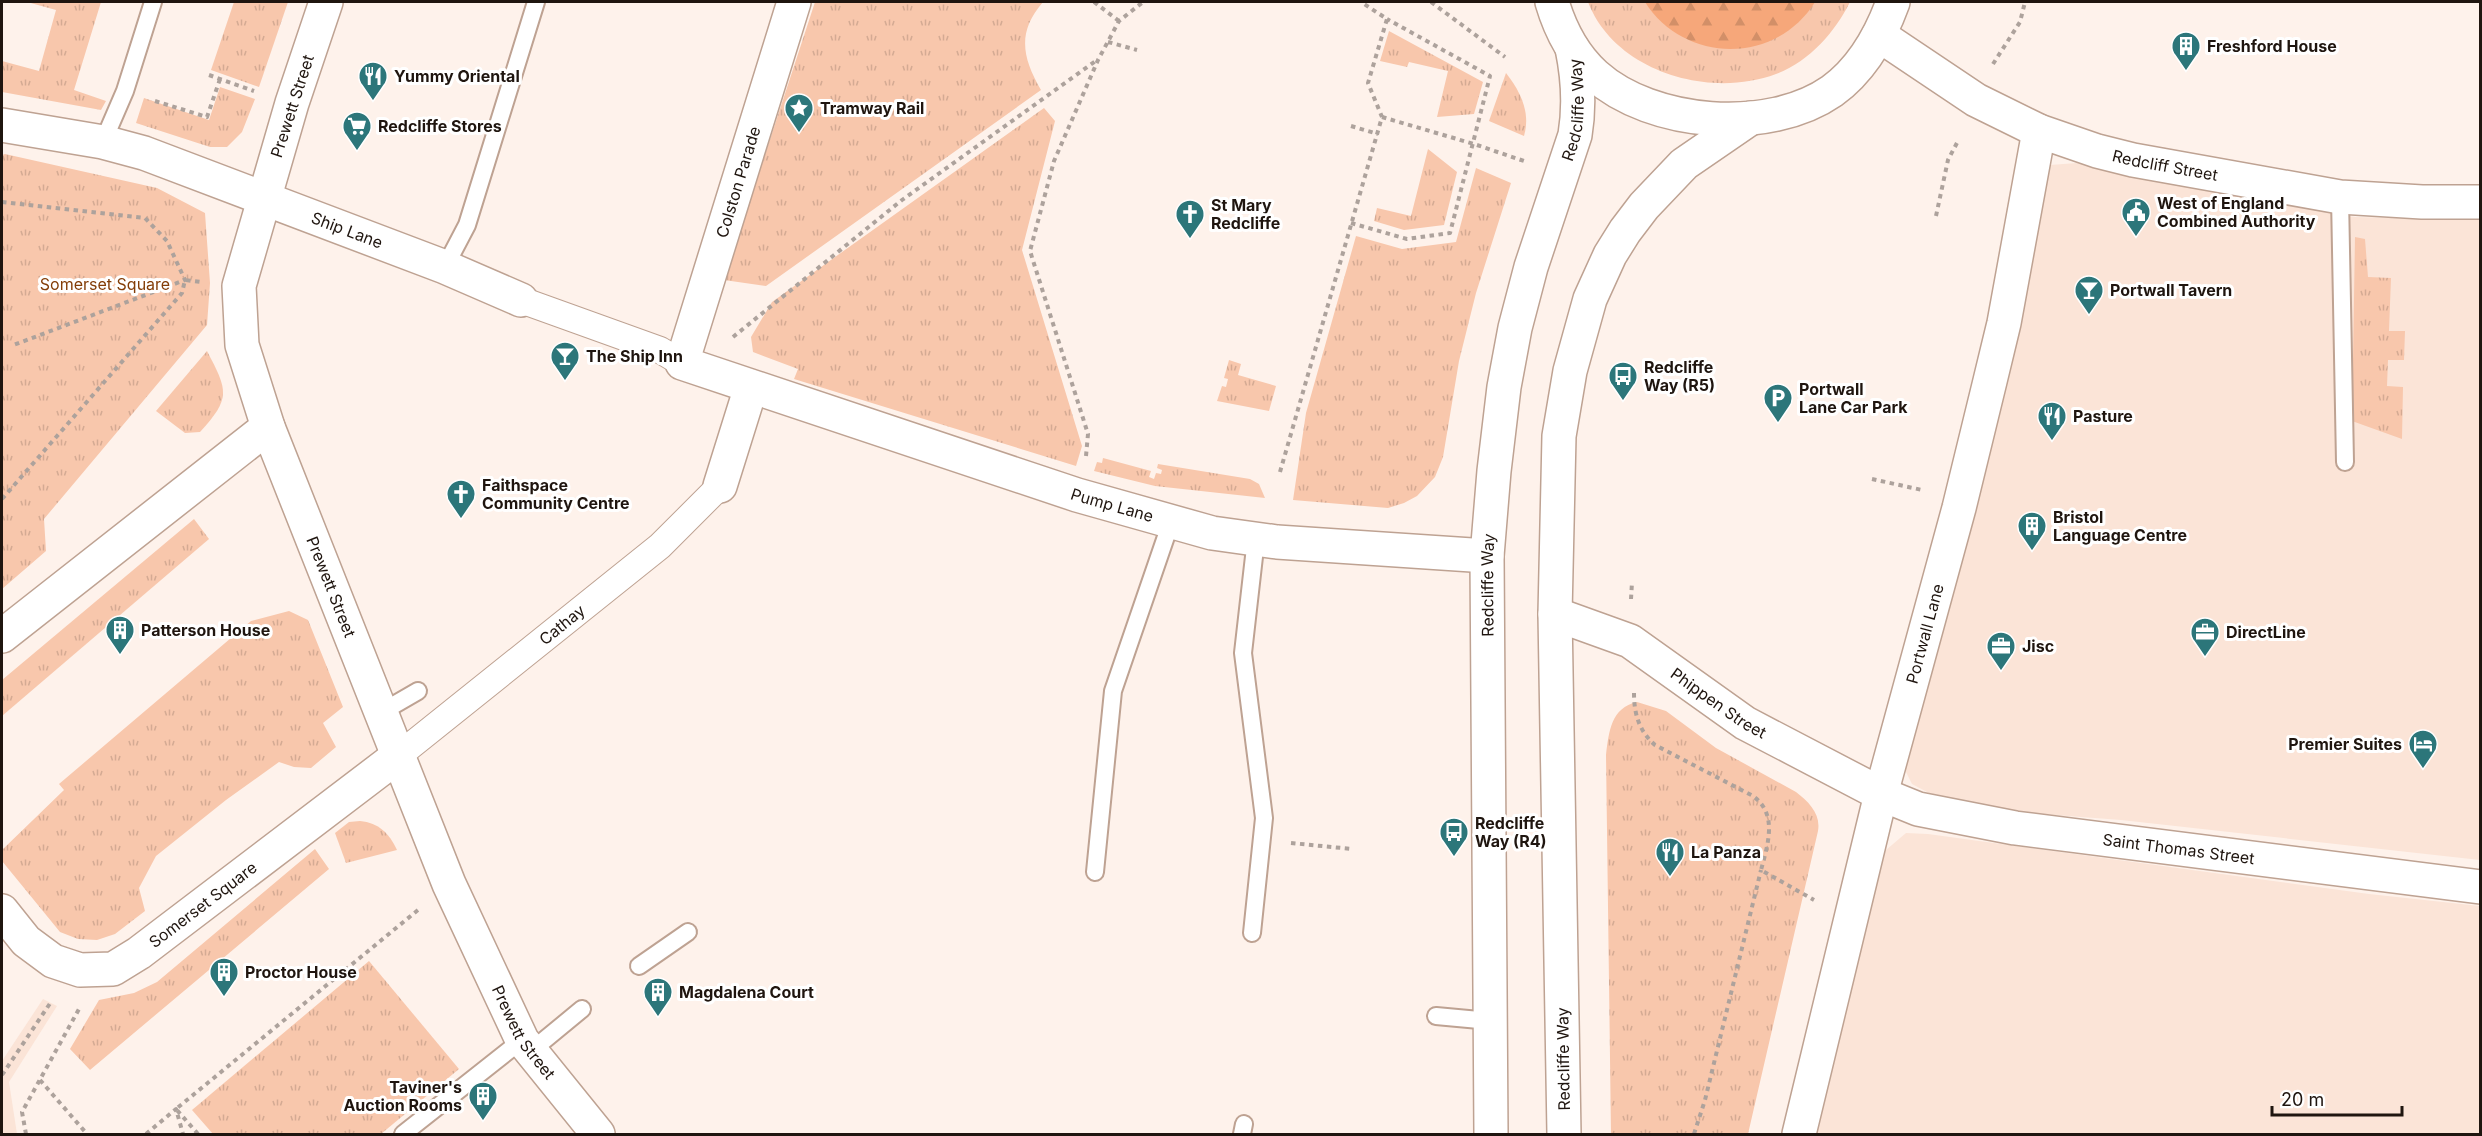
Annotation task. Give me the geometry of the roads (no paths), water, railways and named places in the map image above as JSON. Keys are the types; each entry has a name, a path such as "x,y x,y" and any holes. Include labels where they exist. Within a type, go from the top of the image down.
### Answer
{"street":[{"name":"Prewett Street","path":"326,2 263,200 239,286 242,345 268,427 449,884 527,1045 598,1134"},
{"name":"Colston Parade","path":"682,363 794,2"},
{"path":"1556,18 1595,75 1622,94 1670,113 1711,119 1751,118 1794,110 1832,91 1857,66 1879,35 1893,2"},
{"name":"Redcliffe Way","path":"1491,1134 1487,556 1504,387 1515,328 1531,267 1575,135 1578,114 1578,92 1556,18"},
{"name":"Redcliff Street","path":"1879,35 1976,100 2039,131 2089,149 2133,160 2340,197 2422,202 2481,202"},
{"name":"Redcliffe Way","path":"1564,1134 1555,614 1559,436 1570,371 1590,299 1610,255 1625,231 1644,206 1684,164 1751,118"},
{"name":"Ship Lane","path":"2,125 103,142 144,153 263,200 445,267 521,300 660,350 682,363"},
{"name":"Portwall Lane","path":"1799,1134 1881,794 1956,520 1993,369 2004,323 2039,131"},
{"name":"Pump Lane","path":"682,363 1077,495 1212,533 1256,539 1487,556"},
{"path":"720,486 751,387"},
{"path":"2,636 268,427"},
{"name":"Cathay","path":"398,756 660,546 720,486"},
{"name":"Phippen Street","path":"1555,614 1630,641 1745,723 1881,794"},
{"name":"Somerset Square","path":"2,911 26,941 53,961 80,970 113,969 139,953 398,756"},
{"name":"Saint Thomas Street","path":"1881,794 1918,809 2015,828 2481,887"}],"lane":[{"path":"103,142 125,91 153,2"},
{"path":"445,267 467,225 536,2"},
{"path":"2340,197 2344,462"},
{"path":"1095,872 1113,691 1172,522"},
{"path":"1252,933 1264,818 1244,653 1256,539"},
{"path":"380,712 418,691"},
{"path":"639,966 688,932"},
{"path":"403,1134 527,1045 582,1009"},
{"path":"1436,1016 1490,1021"}],"place":[{"name":"Freshford House","path":"2186,72"},
{"name":"Yummy Oriental","path":"373,102"},
{"name":"Tramway Rail","path":"799,134"},
{"name":"Redcliffe Stores","path":"357,152"},
{"name":"West of England Combined Authority","path":"2136,238"},
{"name":"St Mary Redcliffe","path":"1190,240"},
{"name":"Portwall Tavern","path":"2089,316"},
{"name":"The Ship Inn","path":"565,382"},
{"name":"Redcliffe Way (R5)","path":"1623,402"},
{"name":"Portwall Lane Car Park","path":"1778,424"},
{"name":"Pasture","path":"2052,442"},
{"name":"Faithspace Community Centre","path":"461,520"},
{"name":"Bristol Language Centre","path":"2032,552"},
{"name":"Patterson House","path":"120,656"},
{"name":"DirectLine","path":"2205,658"},
{"name":"Jisc","path":"2001,672"},
{"name":"Premier Suites","path":"2423,770"},
{"name":"Redcliffe Way (R4)","path":"1454,858"},
{"name":"La Panza","path":"1670,878"},
{"name":"Proctor House","path":"224,998"},
{"name":"Magdalena Court","path":"658,1018"},
{"name":"Taviner's Auction Rooms","path":"483,1122"}]}
